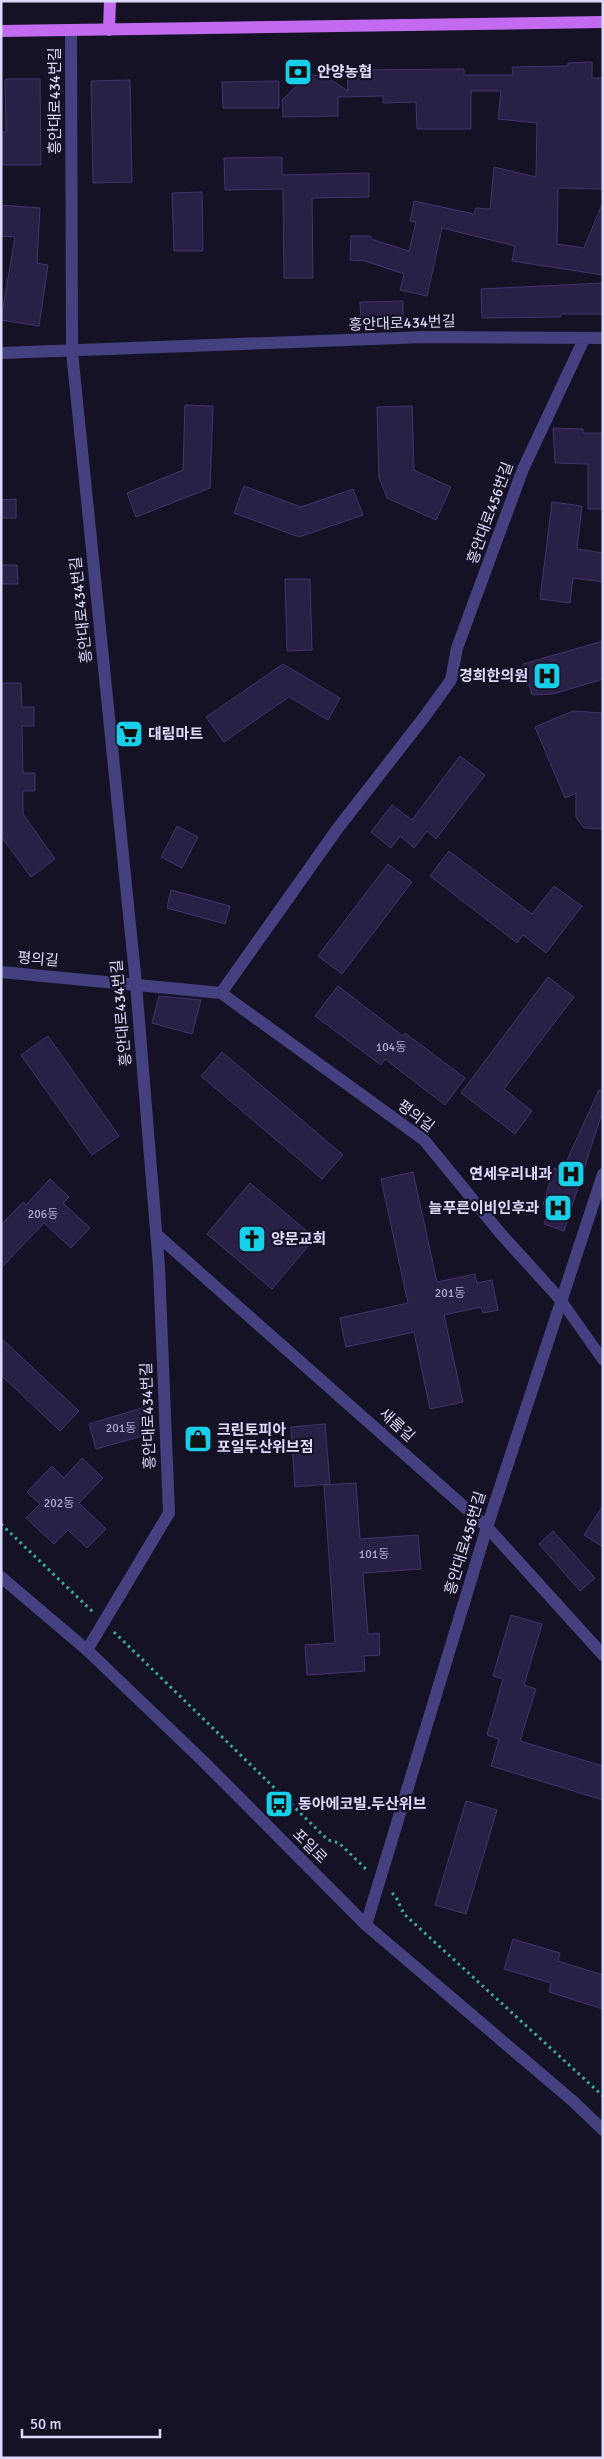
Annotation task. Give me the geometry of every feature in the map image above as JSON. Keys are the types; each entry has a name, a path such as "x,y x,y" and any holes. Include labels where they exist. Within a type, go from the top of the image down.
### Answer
{"main road":[{"path":"109,30 110,1"},
{"path":"1,31 603,22"}],"street":[{"name":"흥안대로434번길","path":"71,30 72,352 136,984 156,1234 169,1513 86,1650"},
{"name":"흥안대로434번길","path":"72,352 425,337 584,338"},
{"path":"584,338 603,338"},
{"name":"흥안대로456번길","path":"221,993 338,828 426,716 451,680 457,648 523,469 584,338"},
{"path":"1,353 72,352"},
{"name":"평의길","path":"1,972 221,993 424,1140 501,1234 560,1299"},
{"name":"흥안대로456번길","path":"366,1925 487,1527 560,1299 603,1174"},
{"name":"새롬길","path":"156,1234 487,1527 603,1655"},
{"path":"560,1299 603,1360"},
{"name":"포일로","path":"1,1577 86,1650 204,1762 366,1925 574,2102 603,2130"}],"path":[{"path":"2,1526 103,1621 328,1840 339,1843 396,1897 404,1914 603,2096"}],"building":[{"path":"592,62 592,78 603,78 603,189 558,188 557,244 584,248 603,202 603,275 512,261 515,246 442,228 427,296 400,290 404,274 365,261 350,260 351,236 371,236 371,239 409,251 416,222 410,221 414,201 474,214 476,208 490,209 494,167 536,177 537,123 498,119 501,91 471,91 471,129 417,129 416,102 383,103 383,96 338,97 338,116 283,117 282,100 305,78 311,75 325,76 348,91 347,70 464,69 464,75 513,75 512,67 568,66 568,63"},
{"path":"5,79 40,79 41,165 1,165 1,132 6,132"},
{"path":"130,80 132,182 93,183 91,81"},
{"path":"279,81 279,108 223,108 222,82"},
{"path":"282,157 282,175 369,173 369,197 312,198 313,278 284,278 283,189 225,190 224,158"},
{"path":"202,192 203,251 174,251 172,193"},
{"path":"1,205 40,208 37,263 48,265 39,326 1,320 15,237 1,236"},
{"path":"603,283 603,314 561,314 561,317 482,318 481,289"},
{"path":"403,301 403,319 361,321 360,302"},
{"path":"185,405 213,406 210,488 136,517 127,493 183,470"},
{"path":"412,406 414,470 451,487 436,520 387,498 379,477 377,407"},
{"path":"553,428 583,429 583,433 603,433 603,509 588,509 588,464 555,463"},
{"path":"244,486 301,507 353,489 363,515 299,537 234,513"},
{"path":"16,499 16,518 1,518 1,500"},
{"path":"552,502 582,506 577,549 603,553 603,582 573,578 570,603 540,599"},
{"path":"1,565 17,565 18,584 1,584"},
{"path":"285,579 310,579 312,650 287,651"},
{"path":"603,641 603,679 553,694 532,695 523,664"},
{"path":"283,664 340,698 328,720 289,697 224,742 206,717"},
{"path":"1,683 21,683 22,707 34,707 34,726 22,726 23,773 35,773 35,791 23,791 23,814 55,859 31,877 1,836"},
{"path":"573,711 603,713 603,829 584,828 576,817 576,793 565,798 535,727"},
{"path":"460,756 485,775 436,839 427,831 414,848 400,836 391,848 371,832 392,805 412,820"},
{"path":"177,826 198,837 182,868 161,857"},
{"path":"449,851 532,914 554,886 582,906 546,953 523,935 517,943 430,876"},
{"path":"388,864 412,882 342,974 318,956"},
{"path":"171,890 230,906 225,924 167,908"},
{"path":"548,977 574,997 504,1089 532,1111 515,1134 461,1093"},
{"path":"338,986 403,1036 405,1033 465,1078 445,1105 385,1059 381,1065 315,1016"},
{"path":"159,996 201,1000 192,1034 152,1023"},
{"path":"48,1036 119,1136 92,1155 21,1055"},
{"path":"222,1052 343,1155 322,1179 201,1076"},
{"path":"599,1090 603,1092 603,1110 564,1231 544,1224 550,1207 543,1205 554,1168 562,1171"},
{"path":"413,1172 437,1282 475,1274 477,1283 492,1280 498,1310 483,1313 481,1307 444,1315 463,1402 430,1409 414,1332 346,1347 340,1318 408,1303 381,1179"},
{"path":"50,1179 69,1197 63,1203 90,1228 71,1248 44,1223 1,1268 1,1225 23,1202 26,1205"},
{"path":"250,1183 315,1238 272,1289 207,1234"},
{"path":"1,1338 79,1411 60,1431 1,1375"},
{"path":"145,1407 153,1433 96,1449 89,1424"},
{"path":"325,1424 330,1484 295,1487 291,1427"},
{"path":"82,1458 103,1478 79,1503 106,1529 87,1548 68,1530 54,1544 26,1518 40,1504 27,1492 52,1466 64,1478"},
{"path":"356,1483 360,1539 418,1535 421,1569 363,1573 368,1634 379,1633 380,1655 364,1656 365,1671 307,1675 305,1645 335,1643 324,1485"},
{"path":"603,1505 603,1547 584,1535"},
{"path":"553,1531 595,1578 580,1591 539,1544"},
{"path":"511,1615 542,1624 524,1685 536,1689 520,1741 603,1766 603,1800 491,1766 499,1739 487,1735 503,1679 493,1676"},
{"path":"466,1801 497,1810 466,1914 435,1905"},
{"path":"513,1939 560,1953 558,1961 603,1975 603,2009 549,1992 551,1983 504,1969"}],"place":[{"name":"안양농협","path":"298,72"},
{"name":"경희한의원","path":"547,676"},
{"name":"대림마트","path":"129,734"},
{"name":"연세우리내과","path":"571,1174"},
{"name":"늘푸른이비인후과","path":"558,1208"},
{"name":"양문교회","path":"252,1239"},
{"name":"크린토피아 포일두산위브점","path":"198,1439"},
{"name":"동아에코빌.두산위브","path":"279,1804"}]}
